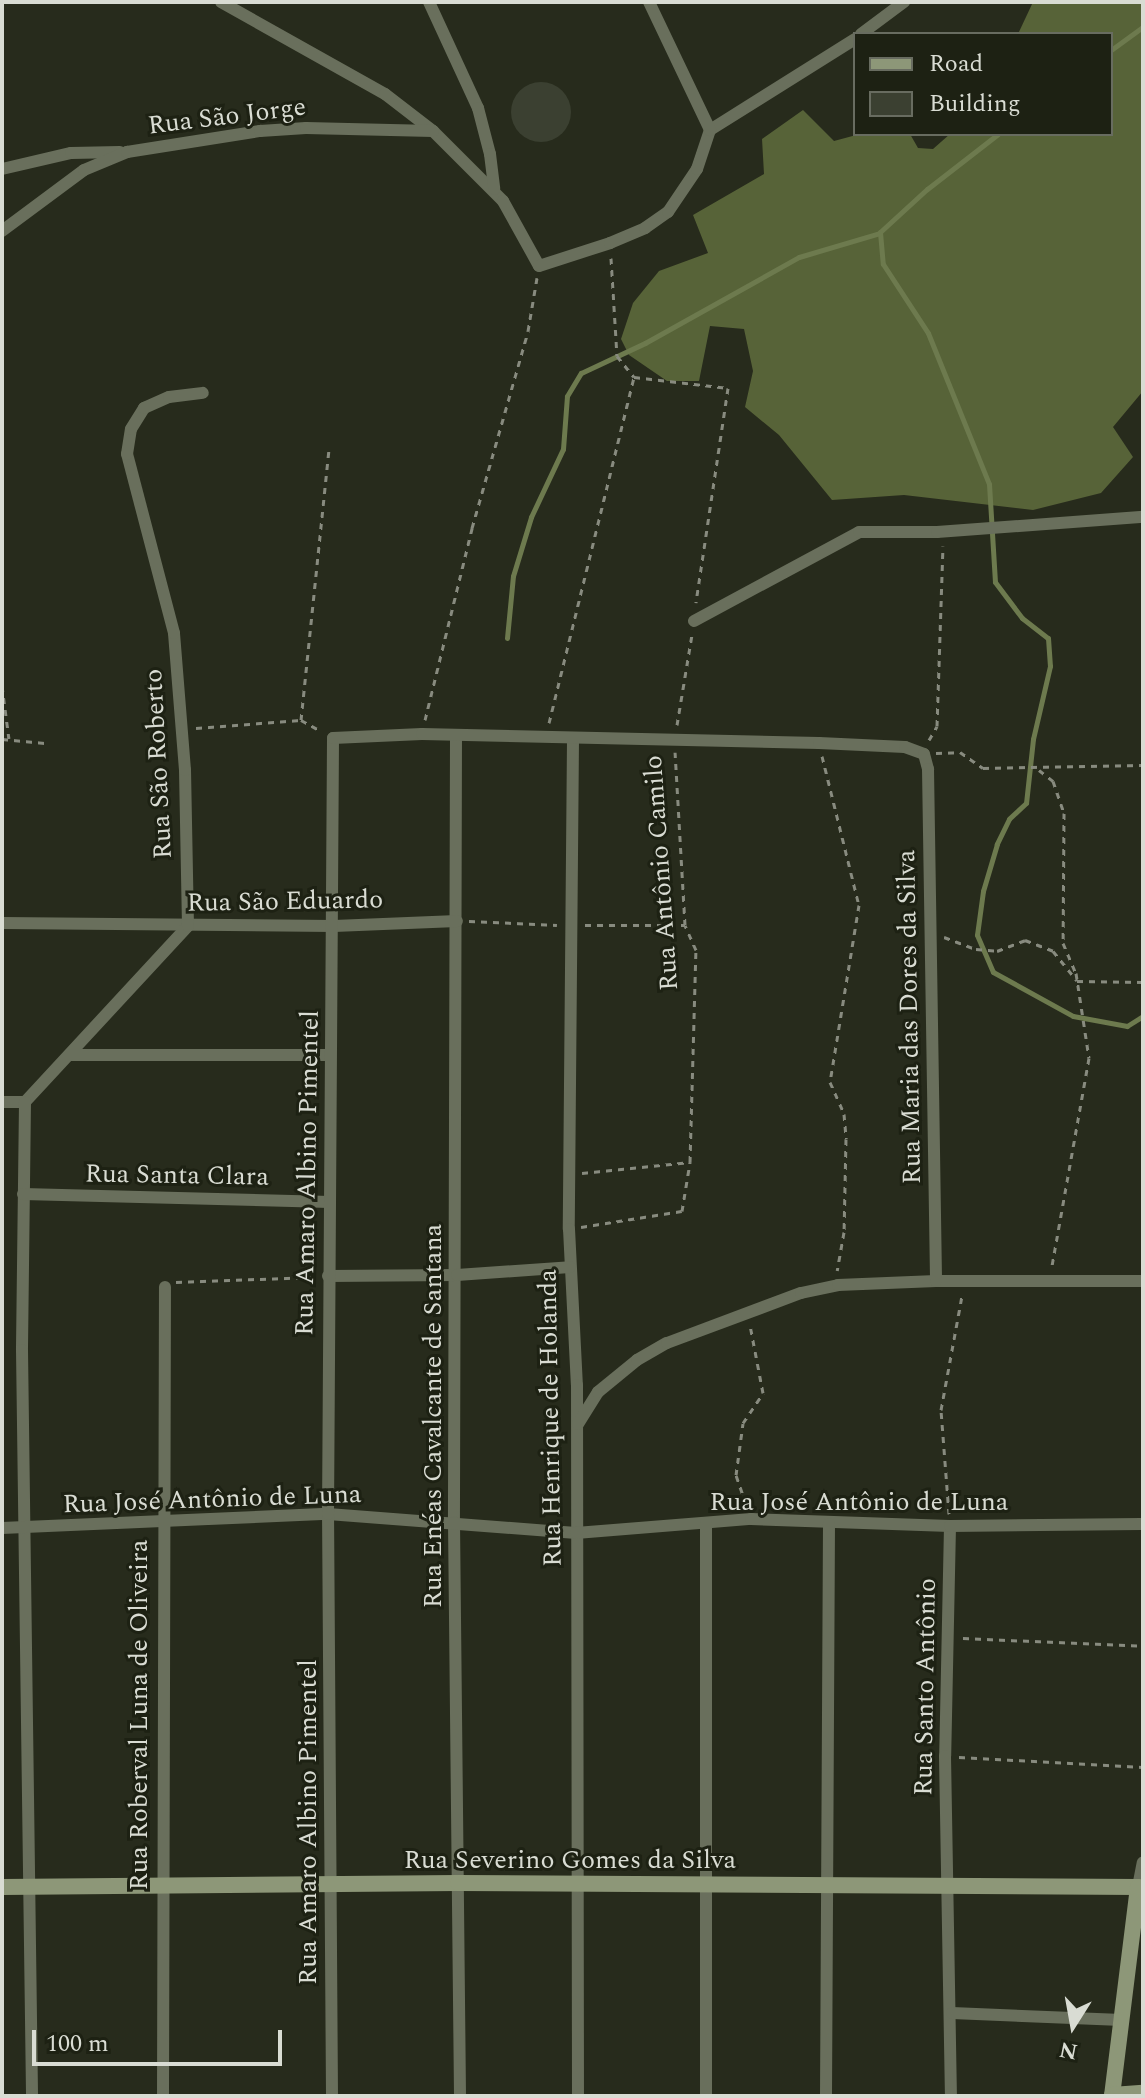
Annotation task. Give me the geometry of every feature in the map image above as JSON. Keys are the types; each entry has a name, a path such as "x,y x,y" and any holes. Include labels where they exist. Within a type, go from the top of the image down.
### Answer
{"street":[{"path":"221,2 351,73 433,131 494,189 539,266 610,243 645,228 668,212 697,169 710,130 853,40"},
{"path":"429,2 478,108 486,133 494,189"},
{"path":"649,2 710,130"},
{"path":"864,32 904,2"},
{"name":"Rua São Jorge","path":"2,231 84,170 127,152 260,131 306,128 433,131"},
{"path":"2,169 71,153 127,152"},
{"name":"Rua São Roberto","path":"188,926 185,770 174,633 127,454 131,429 144,408 169,397 203,393"},
{"path":"694,621 859,532 944,532 1143,517"},
{"path":"333,738 422,734 573,740 819,743 905,747 924,754"},
{"name":"Rua Enéas Cavalcante de Santana","path":"456,736 454,1522 460,2096"},
{"name":"Rua Amaro Albino Pimentel","path":"332,2096 328,1276 334,926 333,738"},
{"name":"Rua Henrique de Holanda","path":"573,740 569,926 569,1229 577,1427 578,2096"},
{"name":"Rua Maria das Dores da Silva","path":"924,754 928,769 932,932 936,1281"},
{"name":"Rua São Eduardo","path":"2,923 334,926 457,921"},
{"path":"32,2096 22,1350 25,1102 188,926"},
{"path":"71,1055 330,1055"},
{"path":"2,1102 25,1102"},
{"name":"Rua Santa Clara","path":"23,1194 330,1202"},
{"path":"328,1276 457,1275 570,1267"},
{"path":"577,1427 598,1392 637,1360 667,1343 801,1293 838,1285 964,1280 1143,1281"},
{"name":"Rua Roberval Luna de Oliveira","path":"163,2096 165,1287"},
{"name":"Rua José Antônio de Luna","path":"2,1528 328,1514 576,1533 751,1519 950,1526 1141,1524"},
{"path":"706,1523 706,2096"},
{"path":"826,2096 829,1524"},
{"name":"Rua Santo Antônio","path":"950,1526 945,1756 952,2013 951,2096"},
{"path":"1143,1862 1138,1887 1137,1944 1112,2095 1143,2093"},
{"name":"Rua Severino Gomes da Silva","path":"2,1887 458,1883 1138,1887"},
{"path":"952,2013 1122,2020"}],"path":[{"path":"545,738 634,377 617,356 610,243"},
{"path":"422,734 472,528 528,331 539,266"},
{"name":"Rua Antônio Camilo","path":"569,1229 682,1211 690,1162 696,950 685,925 674,741 728,388 634,377"},
{"path":"301,720 329,451"},
{"path":"944,532 937,726 924,754 960,752 983,768 1037,770 1143,765"},
{"path":"2,686 9,739"},
{"path":"180,729 301,720 333,738"},
{"path":"2,739 45,743"},
{"path":"819,743 859,905 830,1082 844,1114 846,1139 844,1232 836,1273 838,1285"},
{"path":"1037,770 1053,781 1064,813 1063,943 1077,981 1089,1058 1050,1280"},
{"path":"457,921 569,926 685,925"},
{"path":"932,932 979,949 997,951 1025,940 1053,951 1077,981"},
{"path":"1077,981 1143,982"},
{"path":"569,1174 690,1162"},
{"path":"165,1287 173,1282 328,1276"},
{"path":"950,1526 941,1410 964,1280"},
{"path":"748,1314 763,1393 743,1423 736,1475 751,1519"},
{"path":"948,1637 1143,1646"},
{"path":"945,1756 1143,1767"}],"green space":[{"path":"1033,2 1143,2 1143,391 1113,427 1133,457 1101,493 1033,510 904,495 832,500 779,435 745,407 753,371 744,329 710,326 699,381 667,381 629,355 621,339 633,303 659,271 708,253 693,215 764,174 762,139 803,110 834,141 853,136 911,136 918,148 933,149 948,136 1113,136 1113,32 1019,32"}],"building":[{"path":"541,82 553,84 562,91 569,100 569,124 562,133 553,140 541,142 529,140 520,133 513,124 511,112 513,100 520,91 529,84"}],"waterway":[{"path":"1113,49 1143,27"},
{"path":"995,136 927,189 880,232 883,264 928,333 989,484 995,582 1022,618 1048,638 1050,666 1033,739 1026,803 1009,819 997,844 983,891 977,935 993,972 1073,1016 1127,1026 1143,1016"},
{"path":"507,638 513,576 531,517 563,449 567,396 581,373 645,343 799,257 880,233"}]}
